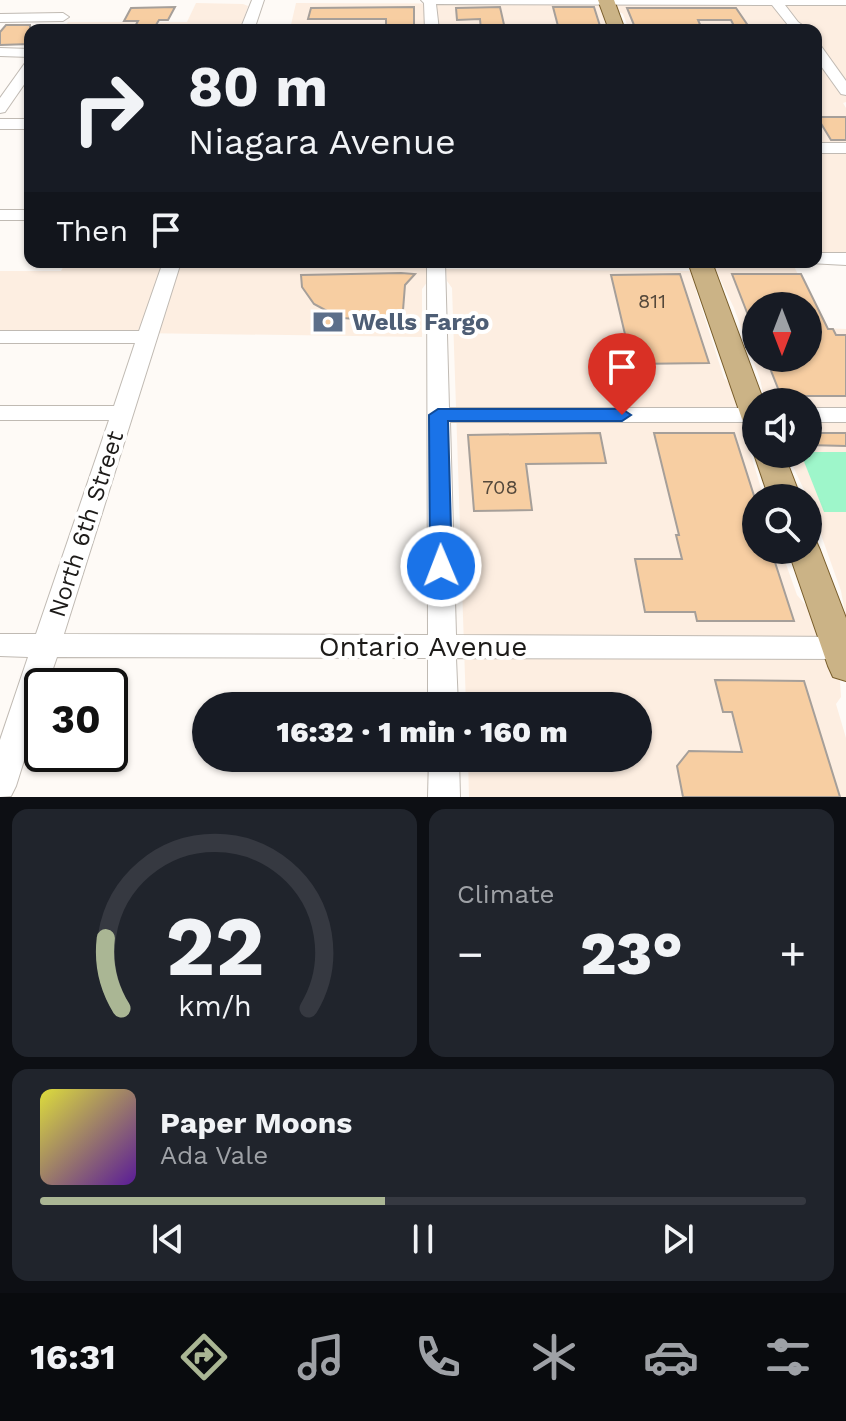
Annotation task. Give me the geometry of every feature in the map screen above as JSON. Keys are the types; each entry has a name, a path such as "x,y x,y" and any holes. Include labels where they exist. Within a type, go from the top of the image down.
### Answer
{"main road":[{"path":"606,0 615,24"},
{"path":"702,268 746,388"},
{"path":"809,564 844,654"}],"street":[{"path":"249,24 258,0"},
{"path":"431,24 429,0 846,1"},
{"path":"784,0 801,24"},
{"path":"776,1 792,24"},
{"path":"59,24 71,5"},
{"path":"0,18 63,17"},
{"path":"0,52 24,53"},
{"path":"822,65 846,65"},
{"path":"822,65 846,91"},
{"path":"0,109 24,75"},
{"path":"0,124 24,124"},
{"path":"822,148 846,148"},
{"path":"0,215 24,215"},
{"path":"822,259 846,259"},
{"name":"North 6th Street","path":"0,786 170,268"},
{"path":"436,268 443,692"},
{"path":"0,337 146,337"},
{"path":"0,413 122,413"},
{"path":"438,415 742,416"},
{"path":"822,415 846,415"},
{"name":"Ontario Avenue","path":"0,645 443,646 844,654"},
{"path":"444,772 444,797"}],"shaded area":[{"path":"196,3 248,6 242,24 66,24 68,22 187,22"},
{"path":"296,3 593,4 601,6 606,24 291,24"},
{"path":"846,4 846,102 843,103 846,108 846,257 822,257 822,24 627,24 615,5"},
{"path":"63,268 428,268 428,281 422,289 422,337 0,331 0,271 61,271"},
{"path":"715,268 795,268 807,292 742,292 742,330"},
{"path":"446,269 697,271 696,291 724,378 740,393 742,400 742,468 755,468 760,484 742,484 742,564 786,564 797,595 817,618 840,681 841,697 836,704 846,738 846,797 469,797 468,772 652,772 652,692 466,692 452,288 447,281"},
{"path":"822,324 824,328 846,329 846,618 841,591 822,537 822,484 801,484 794,468 822,468 822,388 762,388 757,372 822,372"}],"green space":[{"path":"822,452 846,452 846,512 824,512 822,484 813,484 807,468 822,468"}],"building":[{"path":"175,7 168,20 159,20 157,24 124,21 131,8"},
{"path":"414,7 414,24 386,24 386,19 308,19 311,8"},
{"path":"500,7 504,24 480,24 480,19 457,20 456,8"},
{"path":"553,7 594,7 599,24 557,24"},
{"path":"627,8 736,8 747,24 733,24 731,20 698,20 700,24 634,24"},
{"path":"6,25 24,25 24,44 0,45 0,32"},
{"path":"822,117 846,117 846,140 831,140 822,125"},
{"path":"415,274 405,285 402,323 343,318 327,332 313,326 329,312 314,304 302,287 301,275"},
{"path":"680,274 709,363 632,364 611,275"},
{"path":"732,274 801,274 810,292 742,292 742,300"},
{"path":"822,317 828,329 833,329 836,335 846,335 846,396 822,396 822,388 778,388 772,372 822,372"},
{"path":"600,433 606,463 526,464 532,510 474,511 468,435"},
{"path":"654,433 734,433 742,468 745,468 750,484 742,484 742,564 776,564 794,621 697,621 695,612 645,612 635,559 682,559 676,535 679,535"},
{"path":"822,433 846,433 846,446 822,445"},
{"path":"715,680 804,681 840,797 683,797 677,766 689,751 742,752 732,712 723,712"}],"place":[{"name":"Wells Fargo","path":"328,322"}],"route":[{"path":"441,566 438,415 622,415"}]}
